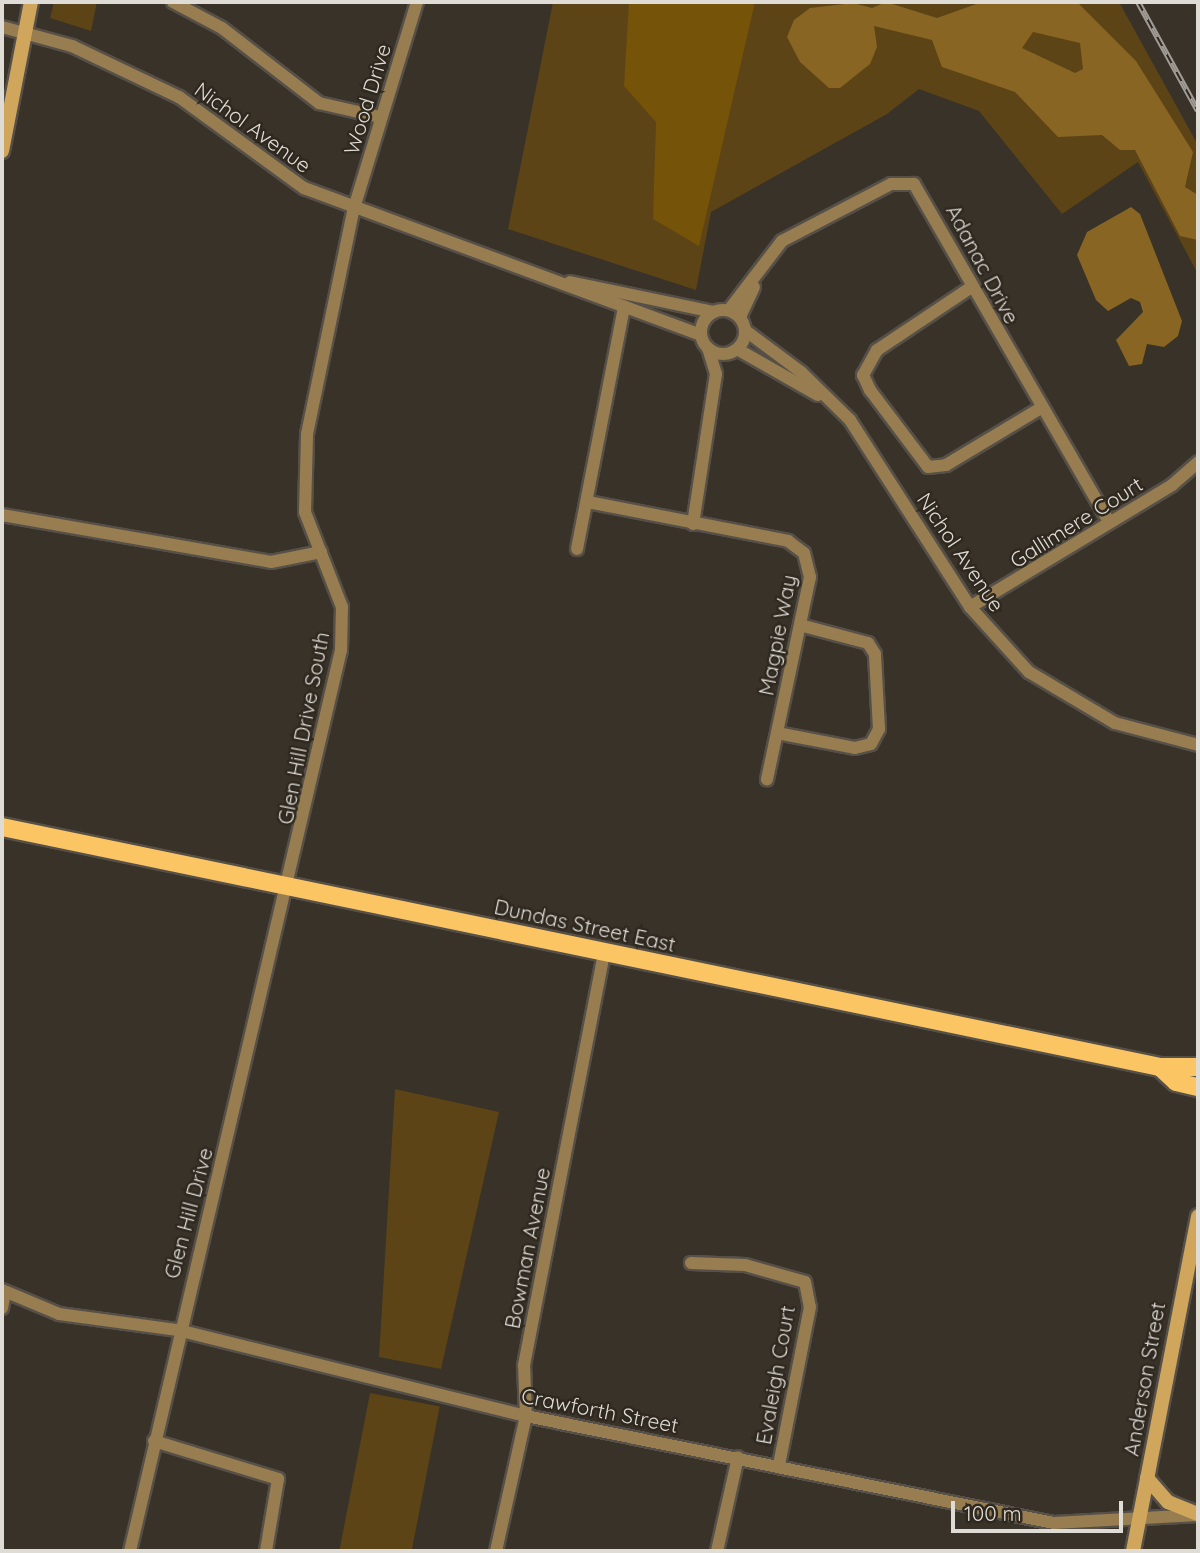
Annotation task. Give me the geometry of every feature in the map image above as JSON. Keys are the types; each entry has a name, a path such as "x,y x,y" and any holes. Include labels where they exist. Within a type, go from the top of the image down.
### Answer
{"main road":[{"path":"2,151 31,2"},
{"name":"Dundas Street East","path":"2,827 1160,1067 1198,1068"},
{"name":"Dundas Street East","path":"1160,1067 1176,1082 1198,1087"},
{"name":"Anderson Street","path":"1133,1551 1198,1216"},
{"path":"1147,1478 1168,1502 1198,1515"}],"street":[{"path":"173,2 222,28 319,103 380,117"},
{"name":"Wood Drive","path":"354,208 417,2"},
{"name":"Nichol Avenue","path":"2,27 72,46 179,97 304,188 563,281 701,335"},
{"name":"Adanac Drive","path":"734,313 760,270 782,241 891,184 914,184 970,288 1108,520"},
{"name":"Glen Hill Drive South","path":"290,887 341,650 342,607 305,512 307,434 354,208"},
{"name":"Nichol Avenue","path":"563,281 713,312"},
{"path":"970,288 877,350 863,375 870,390 928,467 946,465 1041,408"},
{"path":"577,549 624,307"},
{"path":"693,524 716,374 701,335 713,312 734,313 746,331 716,374"},
{"name":"Nichol Avenue","path":"746,331 801,372 850,420 970,607 1029,672 1070,700 1115,723 1198,745"},
{"path":"708,348 734,351"},
{"name":"Nichol Avenue","path":"734,351 830,403"},
{"name":"Gallimere Court","path":"970,607 1108,520 1172,485 1198,462"},
{"name":"Magpie Way","path":"587,502 800,548 810,571 767,779"},
{"path":"2,515 271,562 321,552"},
{"path":"777,733 855,748 871,744 879,729 875,654 868,643 800,625"},
{"name":"Glen Hill Drive","path":"130,1551 178,1330 290,887"},
{"name":"Bowman Avenue","path":"496,1551 526,1416 524,1365 604,952"},
{"name":"Evaleigh Court","path":"691,1263 745,1265 805,1282 810,1307 779,1465"},
{"path":"2,1308 3,1291"},
{"name":"Crawforth Street","path":"3,1291 60,1314 178,1330 526,1416 779,1465 1054,1524 1198,1515"},
{"path":"154,1441 278,1479 266,1551"},
{"path":"717,1551 738,1457"}],"shaded area":[{"path":"54,2 97,2 91,31 50,18"},
{"path":"553,2 1119,2 1198,145 1198,274 1138,162 1062,214 979,111 919,89 887,114 711,212 696,290 508,229"},
{"path":"629,2 755,2 699,246 653,219 656,122 624,86"},
{"path":"886,2 937,18 982,2 1077,2 1136,61 1193,152 1185,187 1198,195 1198,240 1180,236 1135,150 1120,150 1102,135 1058,137 1015,92 942,67 932,40 874,26 877,47 870,64 840,88 829,88 800,62 787,37 794,20 810,8 853,3 872,8","holes":["1033,32 1080,43 1083,69 1075,73 1022,48"]},
{"path":"1131,207 1140,214 1182,321 1178,336 1164,347 1147,344 1142,364 1129,366 1116,340 1143,312 1140,302 1131,298 1108,311 1096,300 1077,255 1087,232"},
{"path":"395,1089 499,1112 441,1369 379,1357"},
{"path":"370,1393 440,1407 412,1551 339,1551"}],"railway":[{"path":"1138,2 1198,111"}]}
